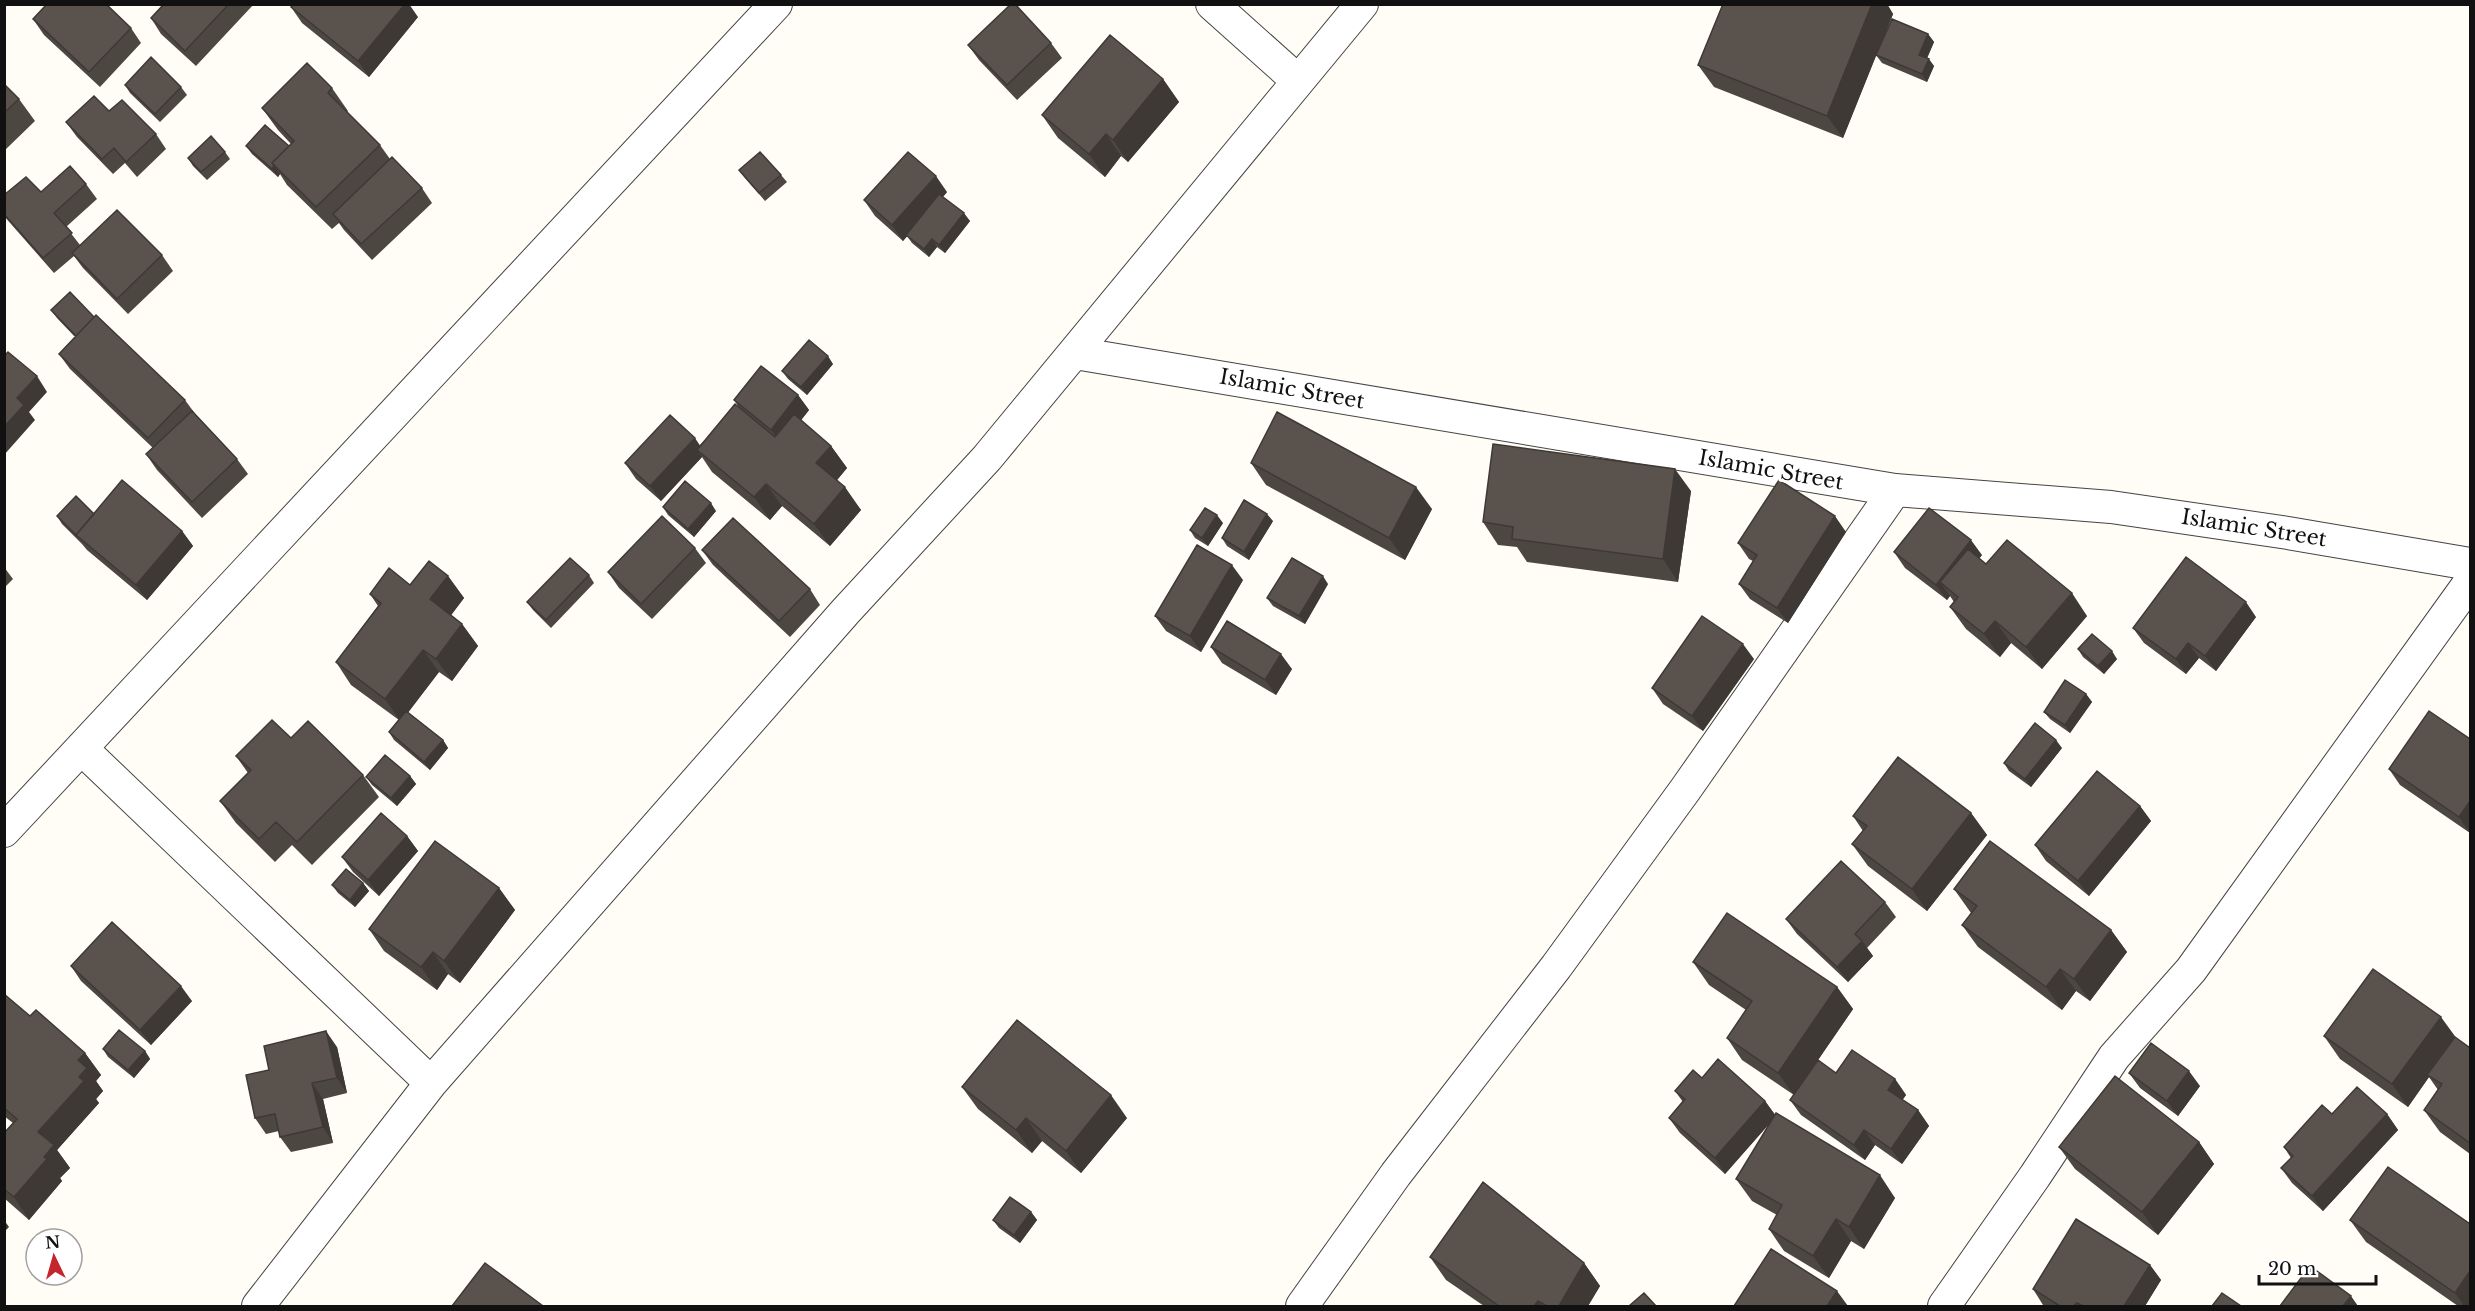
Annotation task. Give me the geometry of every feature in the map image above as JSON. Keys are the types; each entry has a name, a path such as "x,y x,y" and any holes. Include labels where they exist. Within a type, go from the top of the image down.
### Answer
{"street":[{"path":"4,831 776,4"},
{"path":"1212,4 1298,81"},
{"path":"258,1306 430,1083 845,612 987,458 1362,4"},
{"name":"Islamic Street","path":"1075,353 1894,490 2111,507 2470,564"},
{"path":"1302,1306 1396,1174 1556,967 1672,809 1894,490"},
{"path":"1944,1306 2114,1058 2191,970 2470,582"},
{"path":"82,749 430,1083"}],"building":[{"path":"47,4 106,4 131,28 89,72 33,19"},
{"path":"164,4 229,4 185,51 151,18"},
{"path":"294,4 405,4 358,61 291,7"},
{"path":"1011,4 1015,4 1051,43 1007,85 968,45"},
{"path":"1723,4 1872,4 1827,116 1698,65"},
{"path":"1892,19 1928,34 1919,55 1929,59 1922,74 1876,55"},
{"path":"1110,35 1163,79 1113,140 1106,134 1089,154 1042,115"},
{"path":"151,57 181,87 155,114 125,85"},
{"path":"307,63 332,88 328,93 380,145 316,207 272,163 294,141 262,108"},
{"path":"4,84 19,99 4,113"},
{"path":"94,96 109,111 122,100 156,134 126,162 114,148 102,159 66,122"},
{"path":"265,125 289,146 272,163 274,166 272,169 246,146"},
{"path":"211,136 225,152 201,172 188,158"},
{"path":"760,152 781,175 759,193 739,170"},
{"path":"908,152 936,176 892,225 864,200"},
{"path":"392,157 422,188 361,244 333,214"},
{"path":"70,166 86,184 54,213 72,233 43,258 4,214 4,195 26,177 41,192"},
{"path":"939,194 964,213 939,245 932,239 924,249 906,235"},
{"path":"117,210 162,255 117,299 72,253"},
{"path":"70,292 94,317 76,336 51,310"},
{"path":"96,315 185,400 148,438 59,354"},
{"path":"809,340 828,356 801,387 782,371"},
{"path":"8,352 37,376 17,398 24,405 4,427 4,356"},
{"path":"761,366 798,395 771,430 734,400"},
{"path":"735,404 775,437 794,414 831,446 816,463 845,487 814,524 766,484 754,497 697,450"},
{"path":"192,411 237,459 192,502 146,454"},
{"path":"1277,412 1416,487 1389,538 1251,463"},
{"path":"670,415 695,438 650,486 625,463"},
{"path":"1493,444 1675,469 1663,559 1512,539 1513,527 1483,522"},
{"path":"122,480 182,531 136,585 76,535"},
{"path":"1779,480 1835,516 1777,608 1739,584 1757,555 1738,543"},
{"path":"685,481 711,503 688,529 663,507"},
{"path":"76,496 94,514 76,535 57,516"},
{"path":"1244,500 1267,514 1244,552 1222,538"},
{"path":"1205,508 1217,515 1202,538 1190,530"},
{"path":"1929,508 1971,540 1936,585 1894,552"},
{"path":"662,516 695,548 641,604 608,572"},
{"path":"733,518 810,589 779,621 702,550"},
{"path":"2007,540 2072,593 2026,647 1995,621 1984,634 1950,607 1958,597 1940,582 1968,549 1986,564"},
{"path":"1197,545 1232,565 1190,636 1155,616"},
{"path":"2186,557 2246,602 2205,656 2188,643 2176,659 2133,628"},
{"path":"570,558 589,575 546,620 527,602"},
{"path":"1292,558 1323,576 1299,616 1267,598"},
{"path":"429,561 448,576 430,599 462,624 436,659 423,650 385,699 336,662 381,603 370,594 389,568 410,585"},
{"path":"1702,616 1743,644 1692,716 1652,688"},
{"path":"1227,621 1281,654 1265,680 1211,647"},
{"path":"2092,634 2112,651 2098,666 2078,649"},
{"path":"2065,680 2086,694 2065,725 2044,712"},
{"path":"406,711 443,740 424,762 389,732"},
{"path":"2429,711 2470,739 2470,801 2459,817 2389,769"},
{"path":"272,720 291,738 308,721 363,775 297,842 276,822 259,839 220,801 251,770 236,756"},
{"path":"2035,723 2056,740 2025,779 2004,763"},
{"path":"385,755 410,776 391,798 366,777"},
{"path":"1898,757 1971,813 1912,889 1852,844 1867,826 1853,816"},
{"path":"2097,771 2140,806 2078,881 2035,845"},
{"path":"381,813 407,836 368,880 342,857"},
{"path":"435,841 499,888 444,961 433,952 421,967 369,929"},
{"path":"1990,841 2111,930 2074,979 2060,969 2046,987 1962,925 1977,906 1954,889"},
{"path":"1841,861 1885,902 1855,934 1862,941 1837,967 1786,919"},
{"path":"346,869 363,883 350,900 332,885"},
{"path":"1727,913 1837,987 1778,1073 1727,1038 1752,1001 1693,962"},
{"path":"112,922 181,986 140,1030 71,966"},
{"path":"2373,969 2441,1017 2392,1084 2324,1036"},
{"path":"4,994 30,1016 36,1010 85,1053 78,1060 87,1068 79,1077 84,1081 38,1132 54,1145 44,1157 47,1159 14,1197 4,1189 4,1133 17,1119 4,1108"},
{"path":"1017,1020 1111,1095 1066,1151 1026,1118 1016,1130 962,1087"},
{"path":"119,1030 145,1051 128,1070 103,1049"},
{"path":"326,1031 337,1078 312,1083 323,1127 280,1137 275,1114 255,1118 246,1075 269,1070 264,1046"},
{"path":"2455,1037 2470,1048 2470,1143 2424,1110 2442,1084 2427,1075"},
{"path":"2151,1043 2189,1071 2167,1101 2129,1073"},
{"path":"1852,1050 1895,1079 1888,1090 1918,1110 1891,1149 1864,1130 1854,1145 1790,1100 1818,1060 1836,1073"},
{"path":"1718,1059 1765,1101 1715,1158 1669,1118 1685,1099 1675,1091 1693,1070 1702,1078"},
{"path":"2115,1076 2199,1142 2142,1212 2059,1147"},
{"path":"2357,1087 2387,1114 2312,1196 2281,1168 2293,1156 2284,1147 2322,1105 2332,1114"},
{"path":"1776,1113 1880,1175 1849,1227 1836,1219 1813,1256 1769,1229 1782,1205 1736,1179"},
{"path":"2388,1167 2470,1224 2470,1271 2455,1293 2350,1220"},
{"path":"1483,1182 1584,1263 1559,1306 1547,1306 1538,1301 1534,1306 1499,1306 1430,1257"},
{"path":"1010,1197 1031,1212 1014,1235 993,1220"},
{"path":"2076,1219 2150,1265 2124,1306 2083,1306 2077,1303 2074,1306 2060,1306 2033,1289"},
{"path":"1771,1249 1837,1291 1827,1306 1734,1306"},
{"path":"485,1263 543,1306 452,1306"},
{"path":"2310,1266 2351,1296 2343,1306 2280,1306"},
{"path":"1644,1293 1656,1306 1629,1306"},
{"path":"2222,1293 2241,1306 2212,1306"}]}
